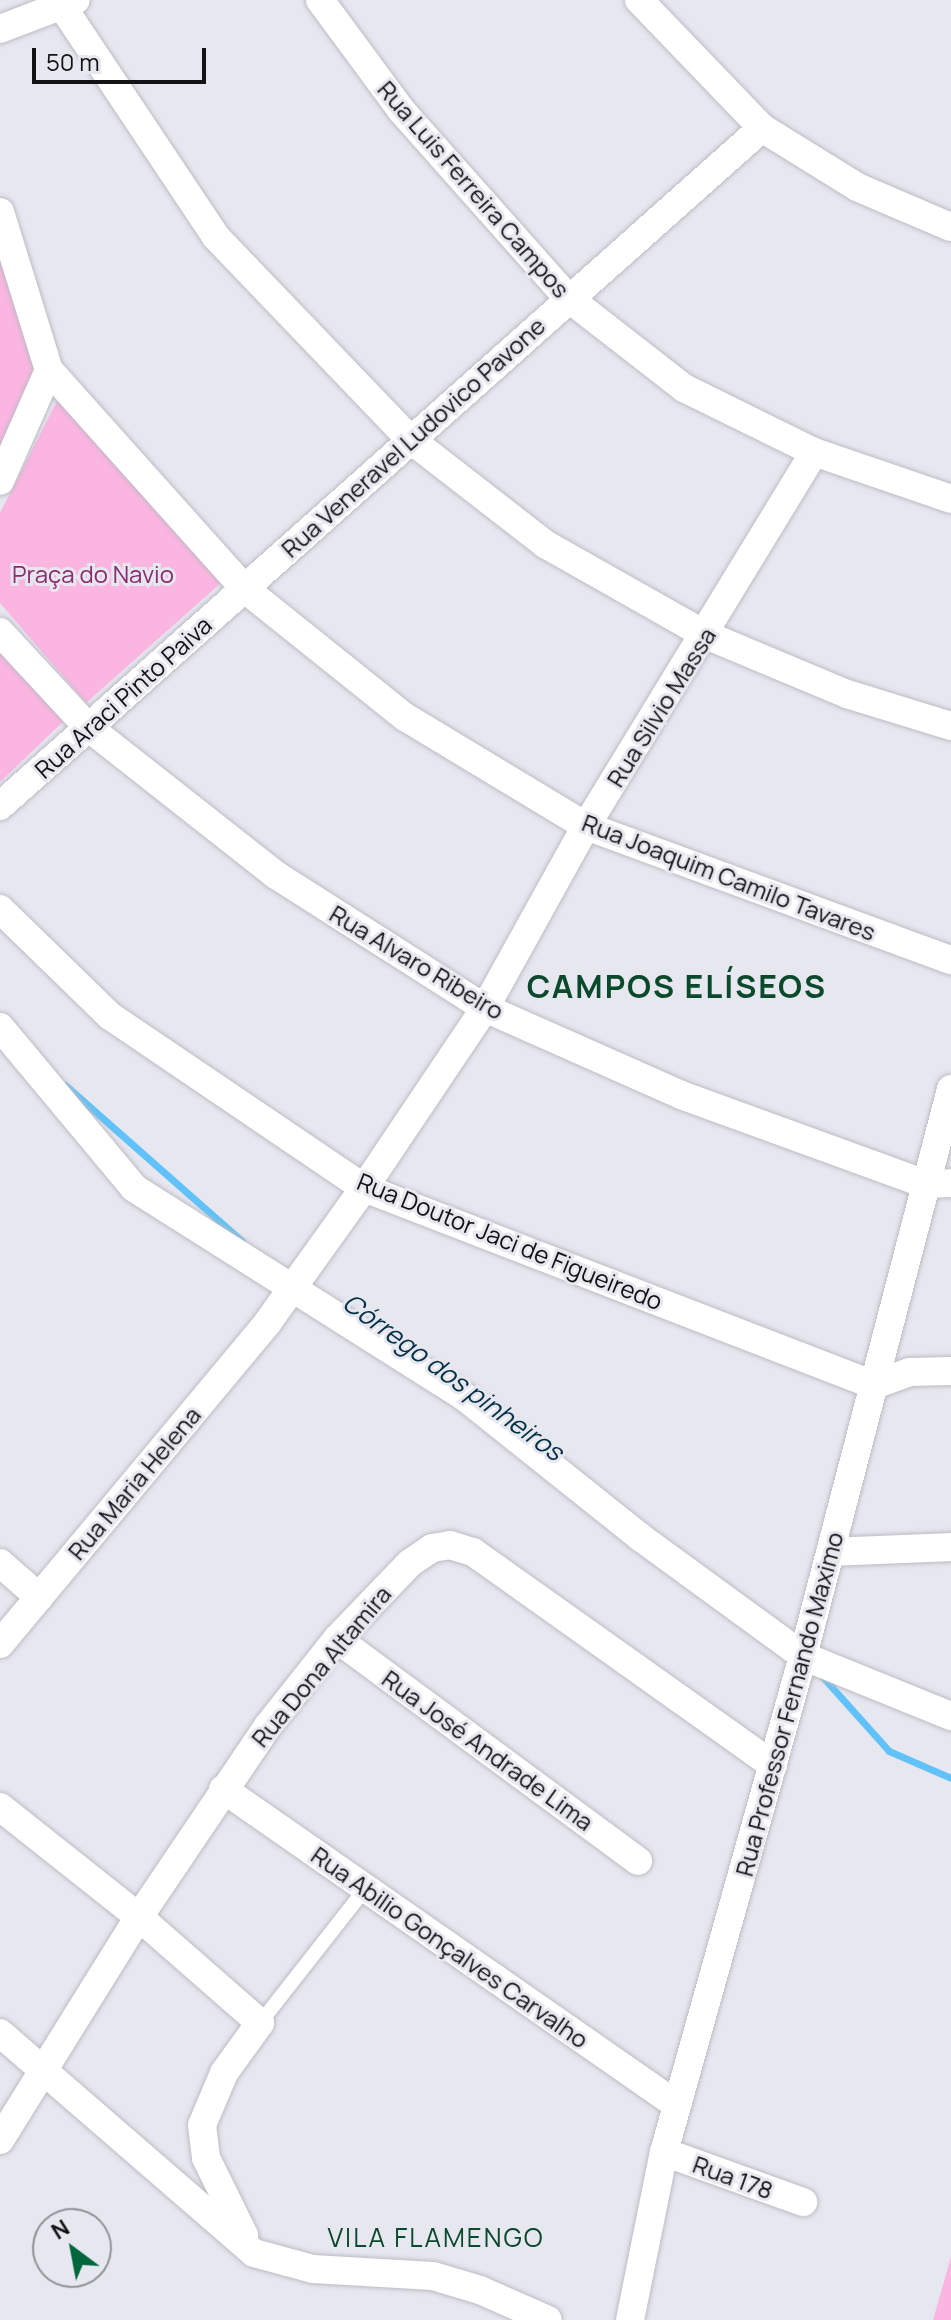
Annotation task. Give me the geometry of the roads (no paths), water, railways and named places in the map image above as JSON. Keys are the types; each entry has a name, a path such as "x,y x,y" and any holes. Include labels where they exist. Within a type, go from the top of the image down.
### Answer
{"street":[{"name":"Rua Luis Ferreira Campos","path":"320,0 401,110 567,297 684,388 814,452 951,499"},
{"path":"639,0 762,128 857,187 951,227"},
{"path":"0,29 66,3 216,237 411,440 545,544 706,635 847,694 951,726"},
{"name":"Rua Veneravel Ludovico Pavone","path":"245,589 567,297 762,128"},
{"path":"0,212 49,370 0,481"},
{"name":"Rua Joaquim Camilo Tavares","path":"49,370 245,589 405,717 586,826 951,960"},
{"name":"Rua Silvio Massa","path":"268,1322 364,1188 485,1008 586,826 706,635 814,452"},
{"name":"Rua Araci Pinto Paiva","path":"0,806 245,589"},
{"name":"Rua Alvaro Ribeiro","path":"0,632 89,728 276,875 485,1008 681,1095 939,1184"},
{"name":"Rua Doutor Jaci de Figueiredo","path":"0,909 110,1016 364,1188 874,1385"},
{"path":"0,1027 134,1188 466,1398 640,1537 803,1656 951,1716"},
{"name":"Rua Professor Fernando Maximo","path":"630,2320 664,2152 803,1656 874,1385 939,1184 951,1089"},
{"name":"Rua Maria Helena","path":"0,1644 268,1322"},
{"path":"874,1385 910,1372 951,1371"},
{"name":"Rua Dona Altamira","path":"0,2140 223,1789 337,1639 410,1563 432,1548 450,1545 473,1552 773,1765"},
{"path":"831,1552 951,1547"},
{"path":"0,1563 39,1597"},
{"name":"Rua José Andrade Lima","path":"337,1639 638,1861"},
{"name":"Rua Abilio Gonçalves Carvalho","path":"223,1789 677,2105"},
{"path":"0,1807 139,1917 260,2023 224,2073 202,2125 201,2142 254,2253"},
{"path":"0,2033 254,2253 313,2269 433,2276 480,2290 548,2320"},
{"name":"Rua 178","path":"664,2152 803,2202"}],"lane":[{"path":"260,2023 366,1888"}],"waterway":[{"name":"Córrego dos pinheiros","path":"65,1085 242,1241"},
{"name":"Córrego dos pinheiros","path":"821,1675 889,1751 951,1778"}],"district":[{"name":"CAMPOS ELÍSEOS","path":"677,986"},
{"name":"VILA FLAMENGO","path":"436,2238"}],"park label":[{"name":"Praça do Navio","path":"93,574"}]}
